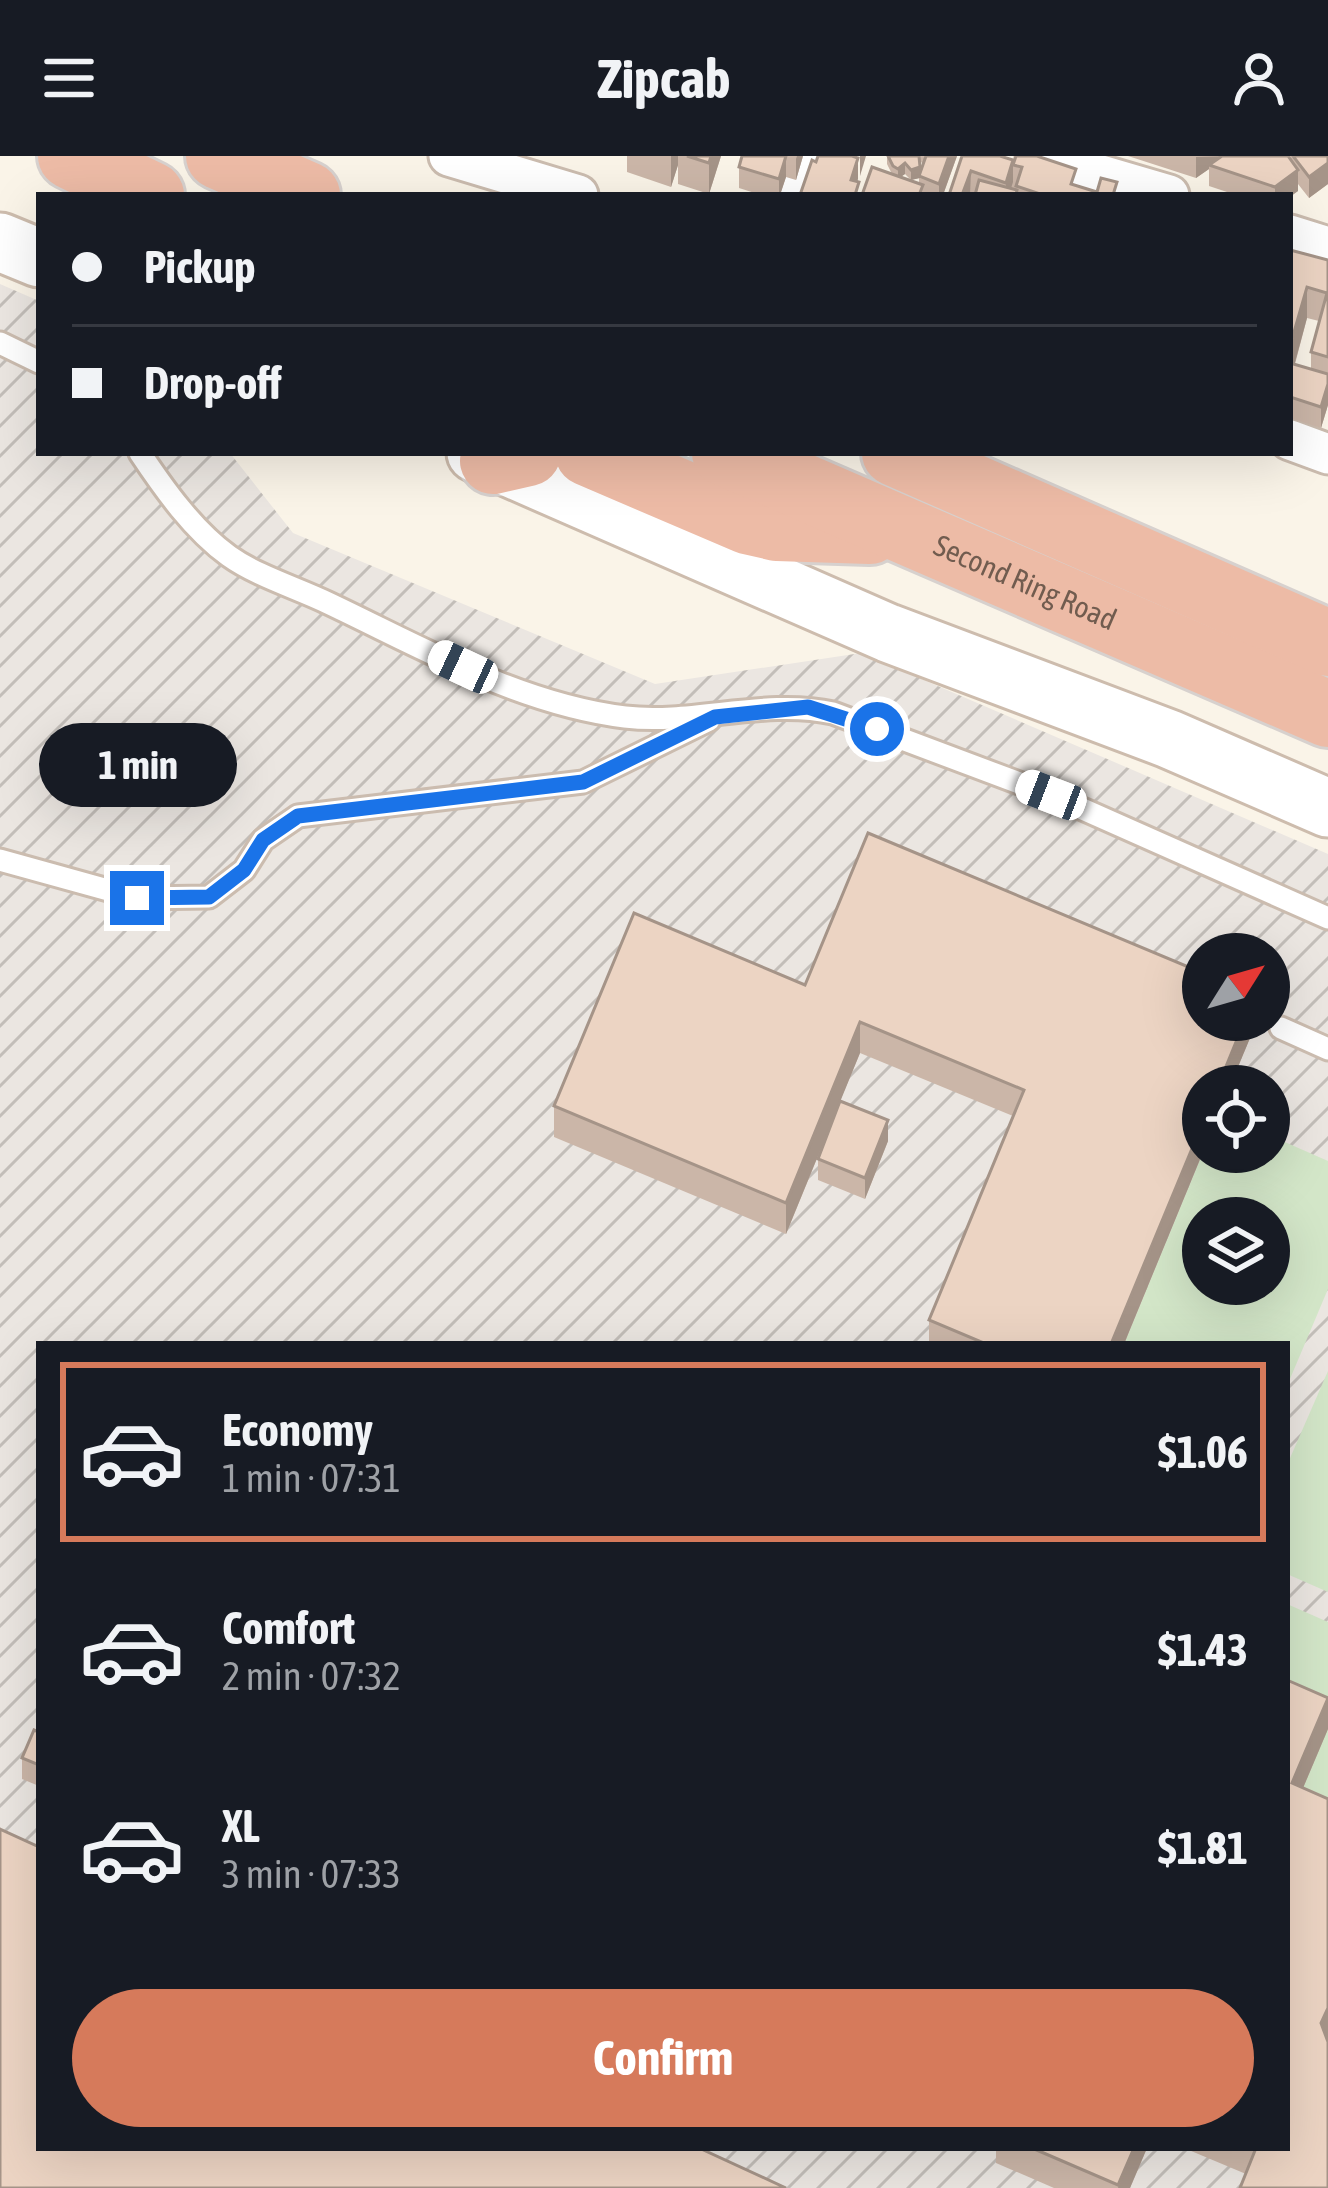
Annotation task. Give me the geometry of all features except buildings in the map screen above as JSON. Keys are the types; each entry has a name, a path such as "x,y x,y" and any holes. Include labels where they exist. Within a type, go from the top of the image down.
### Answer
{"highway":[{"path":"70,156 145,192"},
{"path":"220,156 302,192"},
{"path":"261,156 305,192"},
{"path":"595,456 747,521 777,528 908,532"},
{"name":"Second Ring Road","path":"732,456 1328,714"},
{"path":"902,456 1328,643"}],"street":[{"path":"449,156 568,192"},
{"path":"797,192 813,156"},
{"path":"1036,156 1102,163 1162,192"},
{"path":"0,242 36,257"},
{"path":"1293,441 1328,454"},
{"path":"499,456 888,633 1169,739 1328,808"}],"lane":[{"path":"0,344 36,361"},
{"path":"142,456 170,496 229,557 501,685 578,709 628,718 715,717 808,707 833,713 1051,795 1328,918"},
{"path":"0,860 137,898 209,897 244,870 263,840 298,816 583,782 715,717"},
{"path":"1290,1032 1328,1049"}],"shaded area":[{"path":"0,284 36,300 36,456 232,456 293,533 655,684 861,653 1328,854 1328,2188 0,2188"}],"green space":[{"path":"1290,1144 1328,1161 1328,1289 1290,1379 1290,1341 1125,1341 1182,1203 1182,1305 1290,1305 1290,1197 1184,1197 1194,1173 1290,1173"},
{"path":"1328,1371 1328,1592 1290,1575 1290,1458"},
{"path":"1290,1605 1328,1622 1328,1830 1292,1814"}],"route":[{"path":"137,898 209,897 244,870 263,840 298,816 583,782 715,717 808,707 877,729"}]}
